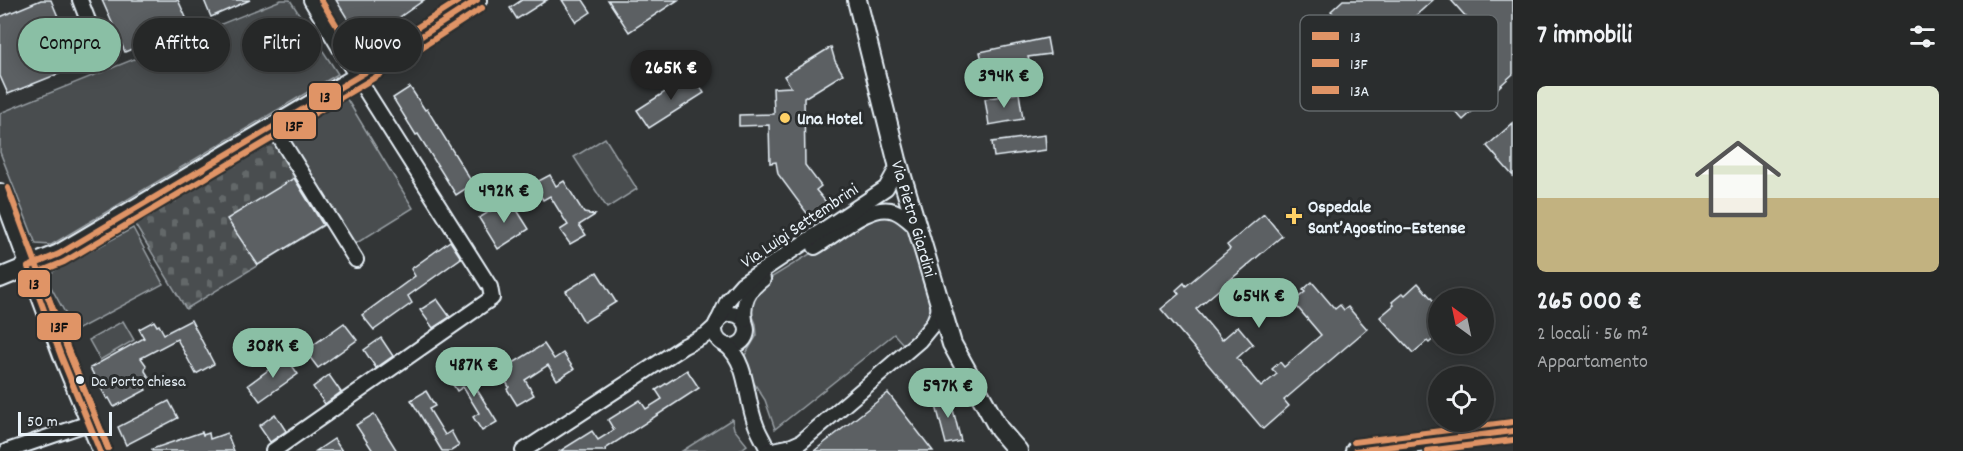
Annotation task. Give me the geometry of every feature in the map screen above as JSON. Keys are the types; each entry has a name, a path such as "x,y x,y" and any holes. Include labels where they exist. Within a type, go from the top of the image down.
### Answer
{"main road":[{"path":"0,278 59,254 357,77 477,0"},
{"name":"Via Pietro Giardini","path":"857,0 897,160 952,344 999,429 1006,451"},
{"name":"Via Pietro Giardini","path":"999,429 1018,451"},
{"path":"1355,451 1513,431"}],"street":[{"path":"80,0 87,18"},
{"path":"273,451 492,298 490,287 311,0"},
{"path":"273,127 356,260"},
{"name":"Via Luigi Settembrini","path":"523,451 684,346 696,341 717,323 729,300 742,284 886,188 896,170 897,160"},
{"path":"0,191 61,356 100,451"},
{"name":"Via Luigi Settembrini","path":"745,320 745,299 759,281 868,213 881,208 892,210 898,212 917,228"},
{"path":"738,358 747,334 747,324 736,314 726,315 717,323 716,335 738,358 747,386 747,399 757,428 767,447 792,446 801,442 919,341 933,324 938,312 939,301"},
{"path":"696,341 735,346 743,342"},
{"path":"7,451 89,423"}],"green space":[{"path":"281,0 290,0 302,18 242,18 242,72 321,72 321,48 333,66 333,72 338,74 51,245 36,244 0,152 0,113 102,72 121,72 121,64 133,60 133,72 230,72 230,21"},
{"path":"345,96 413,208 352,246 290,146 291,129"},
{"path":"605,138 637,189 607,208 574,157"},
{"path":"272,139 324,225 186,309 134,223"},
{"path":"883,213 900,221 912,235 931,308 927,320 913,337 903,344 894,334 775,429 765,400 752,380 745,355 757,335 756,324 749,307 764,282 872,216"},
{"path":"133,228 163,284 75,331 45,276"},
{"path":"123,321 134,340 100,360 89,340"},
{"path":"732,419 734,429 747,445 739,451 682,451"}],"building":[{"path":"41,0 51,0 59,18 18,18 18,72 63,72 8,94 0,76 0,17"},
{"path":"102,0 178,0 186,18 133,18 133,48 125,52 121,43 121,18 110,18"},
{"path":"204,0 250,0 211,17"},
{"path":"336,0 424,0 398,18 347,18"},
{"path":"522,0 547,0 517,19 510,8"},
{"path":"562,0 583,0 591,12 576,22"},
{"path":"608,0 678,0 629,32"},
{"path":"1343,0 1433,0 1416,15 1335,15 1331,11"},
{"path":"1451,0 1513,0 1513,74 1498,88 1498,15 1464,15"},
{"path":"1047,38 1050,54 1028,57 1031,68 986,77 980,52"},
{"path":"831,47 835,61 843,74 804,98 805,165 821,186 816,190 826,202 827,207 816,215 814,212 809,216 778,174 776,162 770,163 769,125 739,126 739,115 774,114 773,88 791,87 784,76"},
{"path":"693,74 704,93 649,128 637,110"},
{"path":"410,87 425,110 427,109 473,184 456,195 393,98"},
{"path":"1019,93 1023,119 989,125 985,99"},
{"path":"1455,111 1473,111 1463,120"},
{"path":"1513,123 1513,176 1487,146"},
{"path":"1045,135 1046,150 994,157 992,142"},
{"path":"550,175 556,186 564,181 584,213 595,215 579,225 586,235 570,244 560,230 568,225 550,196 543,200 533,184"},
{"path":"294,178 323,225 258,265 227,219"},
{"path":"510,199 529,229 498,249 479,218"},
{"path":"1264,214 1282,236 1196,309 1222,340 1238,326 1253,344 1237,358 1261,387 1277,374 1272,369 1280,362 1284,367 1321,335 1293,302 1305,292 1303,290 1312,282 1335,309 1340,305 1344,310 1348,307 1367,329 1284,400 1289,406 1263,429 1161,309 1179,294 1176,290 1184,283 1186,286 1230,249 1227,245"},
{"path":"450,241 461,258 408,296 412,303 374,330 362,315 415,276 411,269"},
{"path":"597,272 616,302 584,322 566,291"},
{"path":"1418,283 1428,294 1428,342 1413,353 1380,317 1394,305 1392,302 1403,293 1405,295"},
{"path":"437,299 450,317 433,328 420,310"},
{"path":"191,320 214,364 196,374 177,339 141,358 152,382 144,387 146,390 114,407 90,368 144,338 139,329 154,321 164,334"},
{"path":"344,323 357,340 318,368 305,351"},
{"path":"381,338 393,356 376,368 364,350"},
{"path":"544,344 554,359 563,353 574,369 557,380 548,365 525,380 534,395 517,405 507,389 509,387 506,382 508,381 499,368 508,362 510,365"},
{"path":"286,357 298,374 260,401 248,385"},
{"path":"463,367 497,422 482,431 473,417 479,413 463,387 457,391 448,377"},
{"path":"687,370 699,388 605,449 606,451 560,451 592,431 598,440 614,430 608,420 640,400 646,409 662,399 656,390"},
{"path":"329,375 341,392 325,404 313,387"},
{"path":"426,391 435,406 429,409 445,435 451,431 459,446 451,451 442,451 411,400"},
{"path":"888,393 933,451 814,451"},
{"path":"949,394 961,441 946,444 934,398"},
{"path":"169,401 178,418 126,445 118,427"},
{"path":"275,414 286,431 270,442 259,426"},
{"path":"374,414 397,451 373,451 356,425"},
{"path":"202,432 203,435 209,433 210,439 227,433 234,451 152,451 152,449"},
{"path":"334,439 342,451 316,451"}],"transit line":[{"name":"13A","path":"321,0 360,64 460,0"},
{"name":"13","path":"100,451 28,267 59,254 374,67 477,0"},
{"name":"13F","path":"108,448 39,272 64,262 379,75 482,8"},
{"name":"13A","path":"8,188 69,353 108,448"},
{"name":"13A","path":"1354,442 1512,422"},
{"name":"13","path":"1355,451 1513,431"},
{"name":"13F","path":"1427,451 1513,440"}],"place":[{"name":"Una Hotel","path":"785,118"},
{"name":"Ospedale Sant’Agostino–Estense","path":"1294,216"},
{"name":"Da Porto chiesa","path":"80,380"}]}
